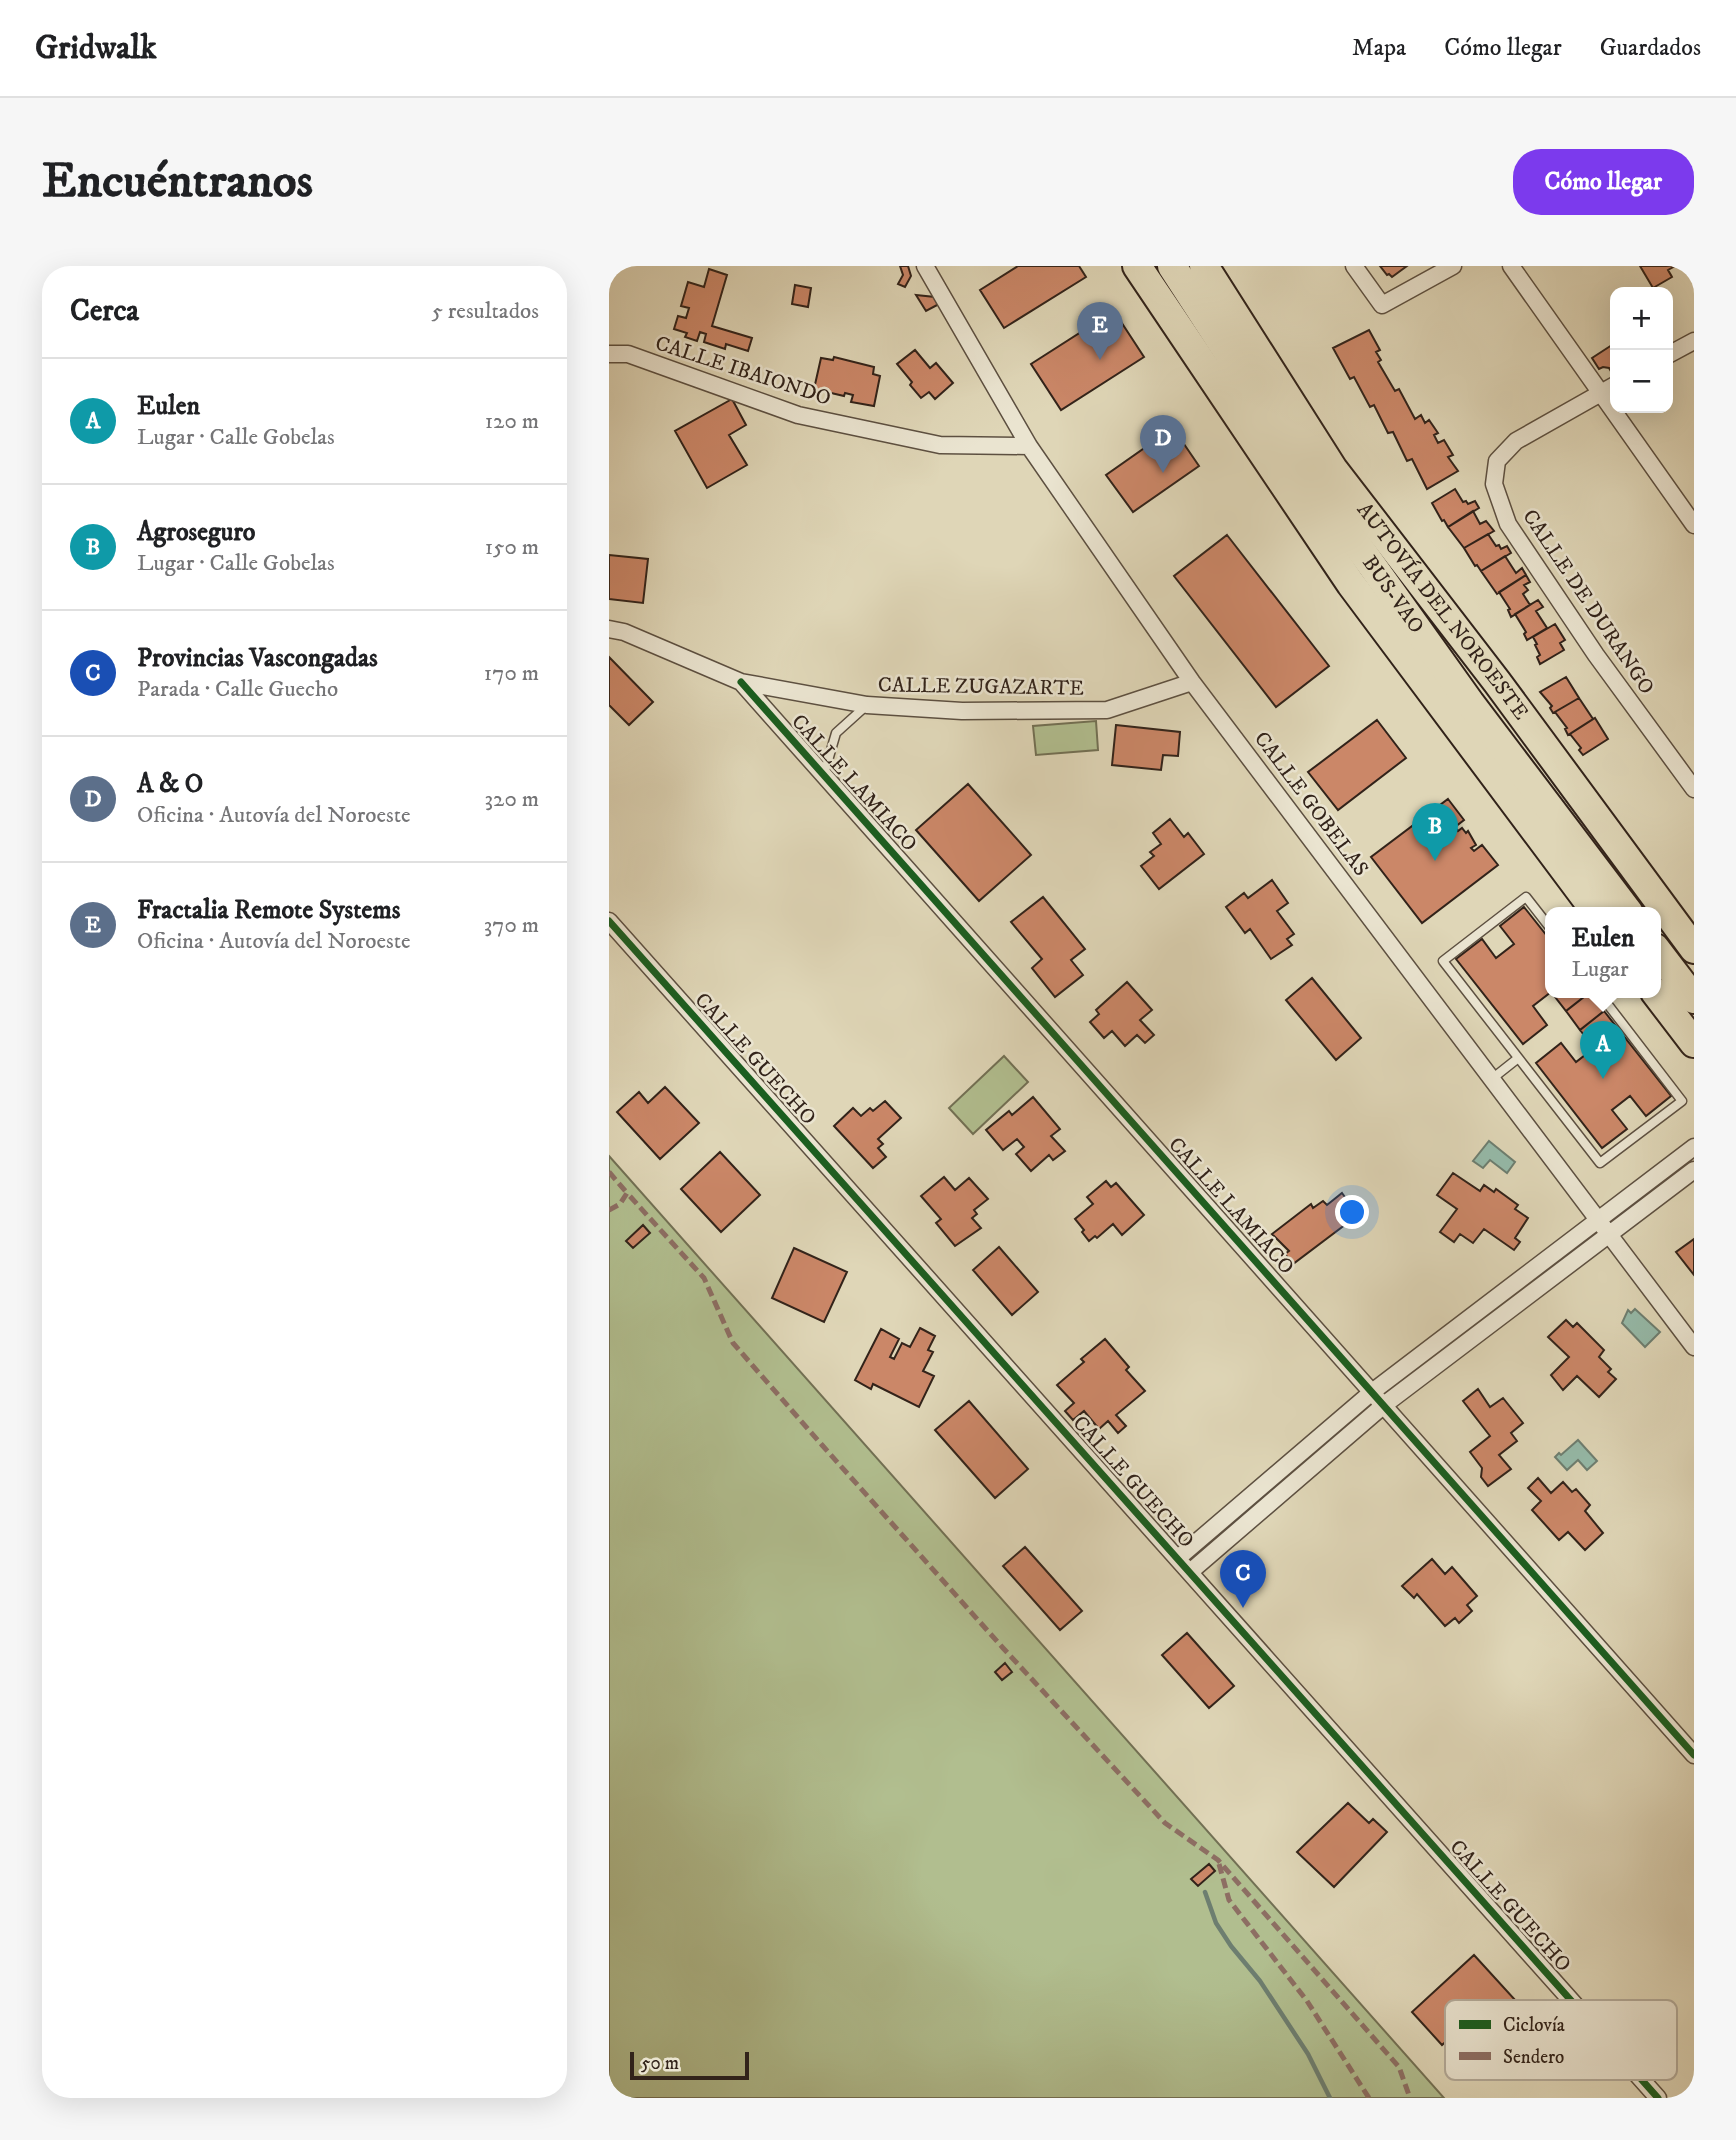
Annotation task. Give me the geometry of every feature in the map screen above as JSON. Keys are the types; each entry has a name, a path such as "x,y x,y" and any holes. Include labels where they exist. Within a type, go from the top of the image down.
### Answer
{"highway":[{"path":"1137,266 1351,584 1593,907"},
{"name":"BUS-VAO","path":"1172,266 1311,480 1470,703 1624,907"},
{"name":"AUTOVÍA DEL NOROESTE","path":"1204,266 1333,469 1497,682 1694,949"},
{"path":"1661,956 1694,999"},
{"path":"1660,998 1694,1043"}],"street":[{"name":"CALLE GOBELAS","path":"925,266 1029,446 1192,682 1694,1347"},
{"path":"1354,266 1382,305 1453,266"},
{"path":"1511,266 1694,525"},
{"path":"1673,352 1694,341"},
{"name":"CALLE IBAIONDO","path":"609,354 628,354 798,415 940,446 1029,446"},
{"name":"CALLE DE DURANGO","path":"1610,388 1516,441 1497,461 1494,484 1508,524 1596,655 1694,789"},
{"name":"CALLE ZUGAZARTE","path":"609,629 624,632 741,682 867,705 962,711 1107,710 1192,682"},
{"name":"CALLE LAMIACO","path":"741,682 1694,1755"},
{"name":"CALLE GUECHO","path":"609,921 1571,2000"},
{"path":"1178,1558 1372,1392 1694,1147"},
{"path":"1190,1572 1384,1405 1694,1170"},
{"name":"CALLE GUECHO","path":"1642,2080 1658,2098"}],"lane":[{"path":"824,775 836,733 867,705"},
{"path":"1545,921 1526,897 1443,961 1601,1163 1682,1101 1603,998"},
{"path":"1493,1079 1517,1059"}],"shaded area":[{"path":"1096,721 1098,750 1036,755 1033,726"},
{"path":"1004,1056 1028,1082 973,1134 949,1108"},
{"path":"1489,1141 1515,1162 1507,1173 1490,1160 1483,1168 1473,1161"},
{"path":"609,1156 1444,2098 609,2098"},
{"path":"1635,1309 1660,1332 1645,1347 1622,1323 1628,1310 1631,1313"},
{"path":"1578,1440 1597,1461 1587,1470 1578,1460 1567,1470 1555,1457"}],"building":[{"path":"900,266 908,266 911,276 905,287 898,284 903,275"},
{"path":"1018,266 1079,266 1086,277 1004,328 980,290"},
{"path":"1380,266 1407,266 1392,277"},
{"path":"1640,266 1675,266 1668,270 1672,277 1652,287"},
{"path":"709,269 727,275 712,326 752,338 748,351 726,344 725,349 704,342 706,334 700,332 697,341 685,337 687,333 674,329 678,316 686,318 689,308 681,306 688,282 704,287"},
{"path":"795,285 811,288 808,307 792,304"},
{"path":"916,295 935,297 939,304 926,311"},
{"path":"1114,311 1144,357 1061,410 1031,364"},
{"path":"1369,330 1380,350 1376,352 1381,360 1378,362 1395,391 1399,389 1415,419 1421,415 1425,423 1429,420 1438,433 1434,435 1438,443 1444,440 1453,455 1448,457 1458,471 1427,489 1412,459 1407,461 1393,432 1388,433 1374,405 1370,407 1354,377 1350,379 1333,348"},
{"path":"1610,346 1610,370 1603,367 1599,369 1592,358"},
{"path":"915,350 930,368 936,363 953,383 935,399 929,392 921,398 897,364"},
{"path":"834,357 874,367 873,374 880,376 874,406 851,402 853,395 845,393 844,396 814,389 821,358 833,360"},
{"path":"732,399 746,425 729,435 747,465 707,488 675,431"},
{"path":"1173,428 1199,466 1133,512 1106,475"},
{"path":"1455,489 1463,502 1468,504 1475,501 1479,508 1448,527 1432,503"},
{"path":"1473,511 1480,524 1486,521 1494,531 1464,548 1448,527"},
{"path":"1488,534 1496,546 1499,545 1501,549 1507,546 1511,553 1481,571 1464,548"},
{"path":"1227,535 1329,666 1276,707 1174,576"},
{"path":"609,555 648,559 643,603 609,599"},
{"path":"1505,556 1516,573 1522,568 1526,575 1497,594 1481,571"},
{"path":"1526,575 1530,582 1524,585 1528,590 1523,594 1530,605 1511,617 1508,610 1510,609 1499,592"},
{"path":"1538,600 1543,607 1536,611 1547,628 1527,640 1524,634 1526,632 1515,614"},
{"path":"1555,624 1565,640 1560,643 1564,650 1540,664 1537,657 1540,655 1533,637"},
{"path":"609,657 653,702 629,725 609,705"},
{"path":"1566,677 1579,698 1553,713 1550,708 1552,706 1540,692"},
{"path":"1579,698 1593,719 1568,735 1565,729 1567,728 1555,712"},
{"path":"1595,718 1608,739 1583,755 1570,734"},
{"path":"1377,720 1406,758 1338,810 1308,772"},
{"path":"1116,725 1180,732 1178,756 1163,755 1161,770 1112,765"},
{"path":"968,784 1031,855 979,901 916,830"},
{"path":"1448,799 1464,820 1455,827 1458,831 1462,828 1466,833 1468,831 1476,845 1471,848 1474,851 1482,845 1498,865 1422,923 1371,857"},
{"path":"1170,819 1184,837 1188,833 1204,854 1159,889 1141,866 1154,856 1150,852 1161,844 1153,833"},
{"path":"1272,880 1288,903 1277,911 1294,934 1287,939 1292,945 1271,959 1250,929 1245,933 1226,907 1244,893 1248,898"},
{"path":"1043,897 1085,949 1071,960 1083,975 1055,997 1032,968 1042,959 1011,922"},
{"path":"1524,907 1545,933 1545,997 1533,1006 1547,1025 1523,1044 1456,959 1482,939 1496,958 1514,944 1500,926"},
{"path":"1312,978 1361,1038 1336,1060 1286,1000"},
{"path":"1127,982 1152,1010 1140,1020 1154,1035 1145,1043 1137,1035 1125,1046 1112,1031 1104,1038 1090,1022 1099,1014 1096,1010"},
{"path":"1556,998 1583,998 1566,1011"},
{"path":"1583,998 1593,998 1604,1011 1580,1030 1566,1011"},
{"path":"1604,1011 1671,1096 1646,1116 1630,1096 1612,1110 1627,1129 1602,1148 1536,1063 1561,1043 1576,1062 1594,1048 1580,1030"},
{"path":"665,1087 699,1123 660,1159 617,1112 639,1092 648,1103"},
{"path":"1033,1097 1060,1129 1051,1136 1065,1151 1053,1160 1049,1155 1031,1171 1016,1154 1024,1147 1017,1139 1003,1150 986,1130 1009,1111 1012,1115"},
{"path":"885,1101 901,1118 878,1139 883,1144 878,1148 886,1157 873,1168 834,1126 853,1108 861,1116 870,1108 873,1111"},
{"path":"720,1152 760,1195 721,1232 681,1189"},
{"path":"1453,1173 1480,1191 1484,1185 1494,1192 1496,1189 1518,1205 1515,1209 1528,1218 1515,1238 1520,1242 1514,1250 1484,1229 1473,1243 1460,1234 1454,1242 1440,1232 1457,1209 1437,1195"},
{"path":"944,1177 955,1190 969,1178 988,1199 974,1210 977,1214 972,1218 981,1228 955,1246 936,1223 941,1219 921,1196"},
{"path":"1106,1181 1111,1187 1116,1183 1144,1215 1122,1235 1113,1224 1097,1238 1095,1236 1089,1241 1075,1219 1093,1204 1087,1197"},
{"path":"1342,1193 1358,1215 1293,1264 1285,1254 1289,1251 1272,1234 1311,1204 1313,1208 1323,1201 1327,1205"},
{"path":"643,1225 650,1233 633,1248 626,1241"},
{"path":"1694,1239 1694,1275 1676,1252"},
{"path":"999,1247 1038,1292 1012,1315 973,1270"},
{"path":"794,1248 847,1272 824,1322 772,1298"},
{"path":"1566,1320 1573,1327 1577,1323 1604,1350 1599,1357 1611,1369 1608,1372 1616,1379 1599,1397 1577,1376 1563,1390 1551,1375 1569,1357 1548,1337"},
{"path":"920,1328 935,1336 928,1350 933,1352 923,1371 934,1376 919,1407 873,1384 871,1389 855,1380 881,1329 899,1339 890,1357 894,1359 902,1343 910,1347"},
{"path":"1105,1339 1129,1367 1126,1370 1145,1391 1116,1415 1126,1426 1118,1433 1108,1421 1099,1429 1084,1411 1073,1420 1065,1411 1074,1403 1057,1385 1084,1362 1081,1359"},
{"path":"1478,1389 1490,1407 1503,1398 1523,1423 1511,1433 1517,1441 1499,1455 1511,1469 1488,1486 1481,1477 1482,1468 1470,1452 1490,1436 1463,1401"},
{"path":"969,1401 1028,1469 995,1498 935,1430"},
{"path":"1538,1478 1551,1493 1563,1482 1572,1492 1576,1489 1590,1505 1585,1511 1603,1533 1585,1550 1568,1532 1559,1540 1532,1510 1541,1501 1528,1488"},
{"path":"1025,1547 1082,1611 1060,1630 1003,1566"},
{"path":"1432,1559 1445,1574 1452,1567 1477,1596 1467,1605 1472,1611 1459,1623 1455,1618 1445,1626 1417,1594 1414,1598 1402,1586"},
{"path":"1187,1633 1234,1686 1209,1708 1162,1655"},
{"path":"1005,1663 1012,1672 1002,1680 995,1672"},
{"path":"1348,1803 1369,1823 1373,1819 1387,1832 1334,1887 1297,1852"},
{"path":"1209,1864 1215,1871 1198,1886 1191,1879"},
{"path":"1474,1955 1515,2000 1445,2000 1445,2042 1442,2045 1412,2012"}],"waterway":[{"path":"1205,1892 1216,1923 1260,1981 1308,2054 1330,2098"}],"marked path":[{"path":"609,1172 627,1193"},
{"path":"609,1210 620,1204 627,1193 704,1278 733,1343 1003,1648 1165,1823 1218,1860 1399,2067 1410,2098"},
{"path":"1219,1864 1229,1900 1307,2001 1369,2098"}],"cycle path":[{"path":"741,682 1694,1755"},
{"path":"609,921 1571,2000"},
{"path":"1642,2080 1658,2098"}],"place":[{"name":"Fractalia Remote Systems","path":"1100,360"},
{"name":"A & O","path":"1163,473"},
{"name":"Agroseguro","path":"1435,861"},
{"name":"Eulen","path":"1603,1079"},
{"name":"Provincias Vascongadas","path":"1243,1608"}]}
